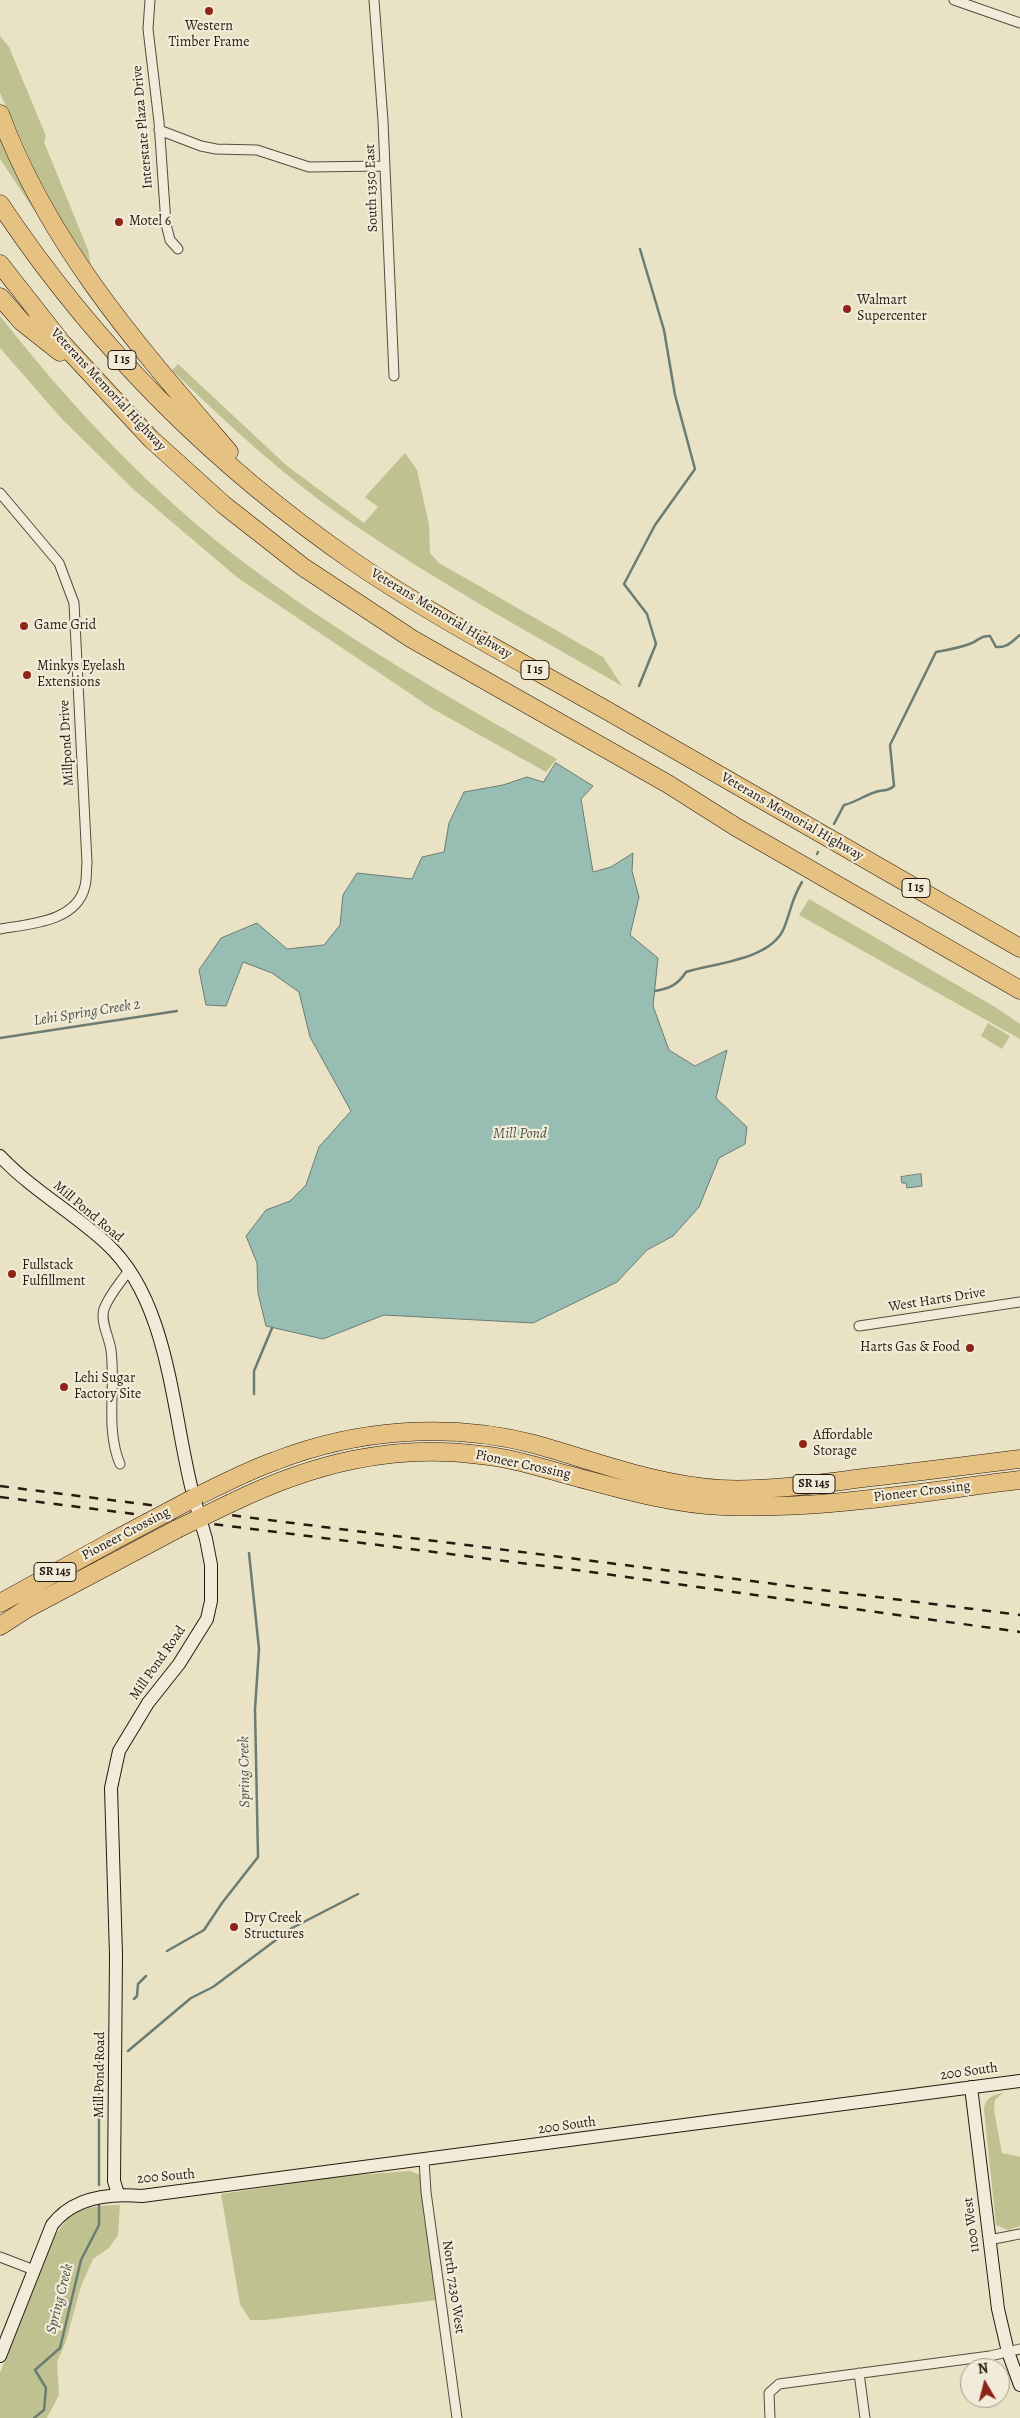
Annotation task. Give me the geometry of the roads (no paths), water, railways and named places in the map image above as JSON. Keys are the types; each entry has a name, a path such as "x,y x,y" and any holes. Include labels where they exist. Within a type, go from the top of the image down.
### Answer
{"highway":[{"path":"0,114 10,141 49,217 92,287 141,349 267,496"},
{"name":"Veterans Memorial Highway","path":"0,204 57,284 110,348 177,417 267,496 350,558 425,607 1020,948"},
{"name":"Veterans Memorial Highway","path":"0,264 34,308 94,379 151,439 224,505 303,567 412,639 652,774 736,827 1020,990"},
{"path":"0,297 22,322 94,379"},
{"name":"Pioneer Crossing","path":"0,1603 194,1498 249,1472 275,1460 356,1438 401,1432 448,1431 487,1435 532,1444 634,1474 676,1484 720,1489 767,1488 831,1482 1020,1459"},
{"name":"Pioneer Crossing","path":"0,1626 28,1608 199,1518 258,1490 324,1466 363,1456 402,1451 483,1455 675,1501 721,1506 834,1504 1020,1480"}],"street":[{"name":"Interstate Plaza Drive","path":"150,0 148,29 167,231 173,244 178,249"},
{"name":"South 1350 East","path":"374,0 383,121 394,376"},
{"path":"954,0 1020,24"},
{"path":"159,130 201,146 216,149 257,150 309,167 384,166"},
{"name":"Millpond Drive","path":"0,492 59,563 74,603 87,863 85,888 76,902 62,914 44,922 0,929"},
{"name":"Mill Pond Road","path":"0,1156 16,1173 107,1243 129,1270 148,1305 161,1346 187,1473 206,1539 211,1564 211,1601 207,1619 179,1664 148,1703 119,1751 111,1788 116,1955 114,2181 118,2194"},
{"path":"120,1464 116,1454 110,1420 113,1368 103,1318 104,1308 129,1270"},
{"name":"West Harts Drive","path":"858,1326 1020,1302"},
{"name":"200 South","path":"0,2356 52,2225 60,2214 72,2206 90,2199 118,2194 142,2196 1020,2081"},
{"name":"1100 West","path":"971,2087 998,2308 1014,2351 1020,2385"},
{"name":"North 7230 West","path":"424,2160 426,2192 457,2418"},
{"path":"989,2240 1020,2234"},
{"path":"0,2256 34,2270"},
{"path":"770,2418 768,2398 771,2390 776,2385 1014,2351"},
{"path":"859,2373 865,2418"}],"water":[{"name":"Mill Pond","path":"556,763 593,786 581,799 593,872 611,867 633,853 632,871 639,897 630,935 658,958 653,1006 669,1050 695,1066 727,1050 716,1098 747,1127 745,1144 719,1158 699,1207 673,1236 647,1250 617,1282 533,1323 384,1315 323,1339 266,1326 258,1293 257,1263 246,1236 266,1210 290,1201 306,1185 319,1147 351,1111 310,1037 299,992 272,973 243,962 226,1006 206,1005 199,970 221,938 257,923 287,949 324,945 340,925 343,895 357,873 412,879 422,857 444,852 449,823 464,792 503,785 527,777 543,782"},
{"path":"921,1174 922,1186 907,1188 906,1183 902,1183 901,1177"}],"waterway":[{"path":"639,686 656,644 647,614 624,584 655,525 695,469 675,395 664,330 640,249"},
{"path":"834,824 844,805 874,792 889,790 894,786 890,745 936,652 963,646 987,636 990,636 996,647 1004,646 1010,644 1020,635"},
{"path":"655,991 672,986 686,972 741,959 767,947 777,939 784,928 793,900 802,882"},
{"name":"Lehi Spring Creek 2","path":"0,1038 177,1011"},
{"name":"Spring Creek","path":"254,1394 254,1371 272,1328"},
{"name":"Spring Creek","path":"167,1951 204,1930 222,1903 258,1857 255,1709 259,1649 249,1553"},
{"path":"128,2051 191,1998 213,1987 292,1928 358,1894"},
{"name":"Spring Creek","path":"134,1999 137,1996 138,1984 146,1976"},
{"name":"Spring Creek","path":"99,2185 99,2038 101,2036"},
{"name":"Spring Creek","path":"34,2418 44,2410 46,2388 35,2370 60,2348 81,2260 99,2225 99,2203"}],"railway":[{"path":"0,1486 1020,1615"},
{"path":"0,1497 576,1570 1020,1632"}],"place":[{"name":"Western Timber Frame","path":"209,11"},
{"name":"Motel 6","path":"119,222"},
{"name":"Walmart Supercenter","path":"847,309"},
{"name":"Game Grid","path":"24,626"},
{"name":"Minkys Eyelash Extensions","path":"27,675"},
{"name":"Fullstack Fulfillment","path":"12,1274"},
{"name":"Harts Gas & Food","path":"970,1348"},
{"name":"Lehi Sugar Factory Site","path":"64,1387"},
{"name":"Affordable Storage","path":"803,1444"},
{"name":"Dry Creek Structures","path":"234,1927"}]}
